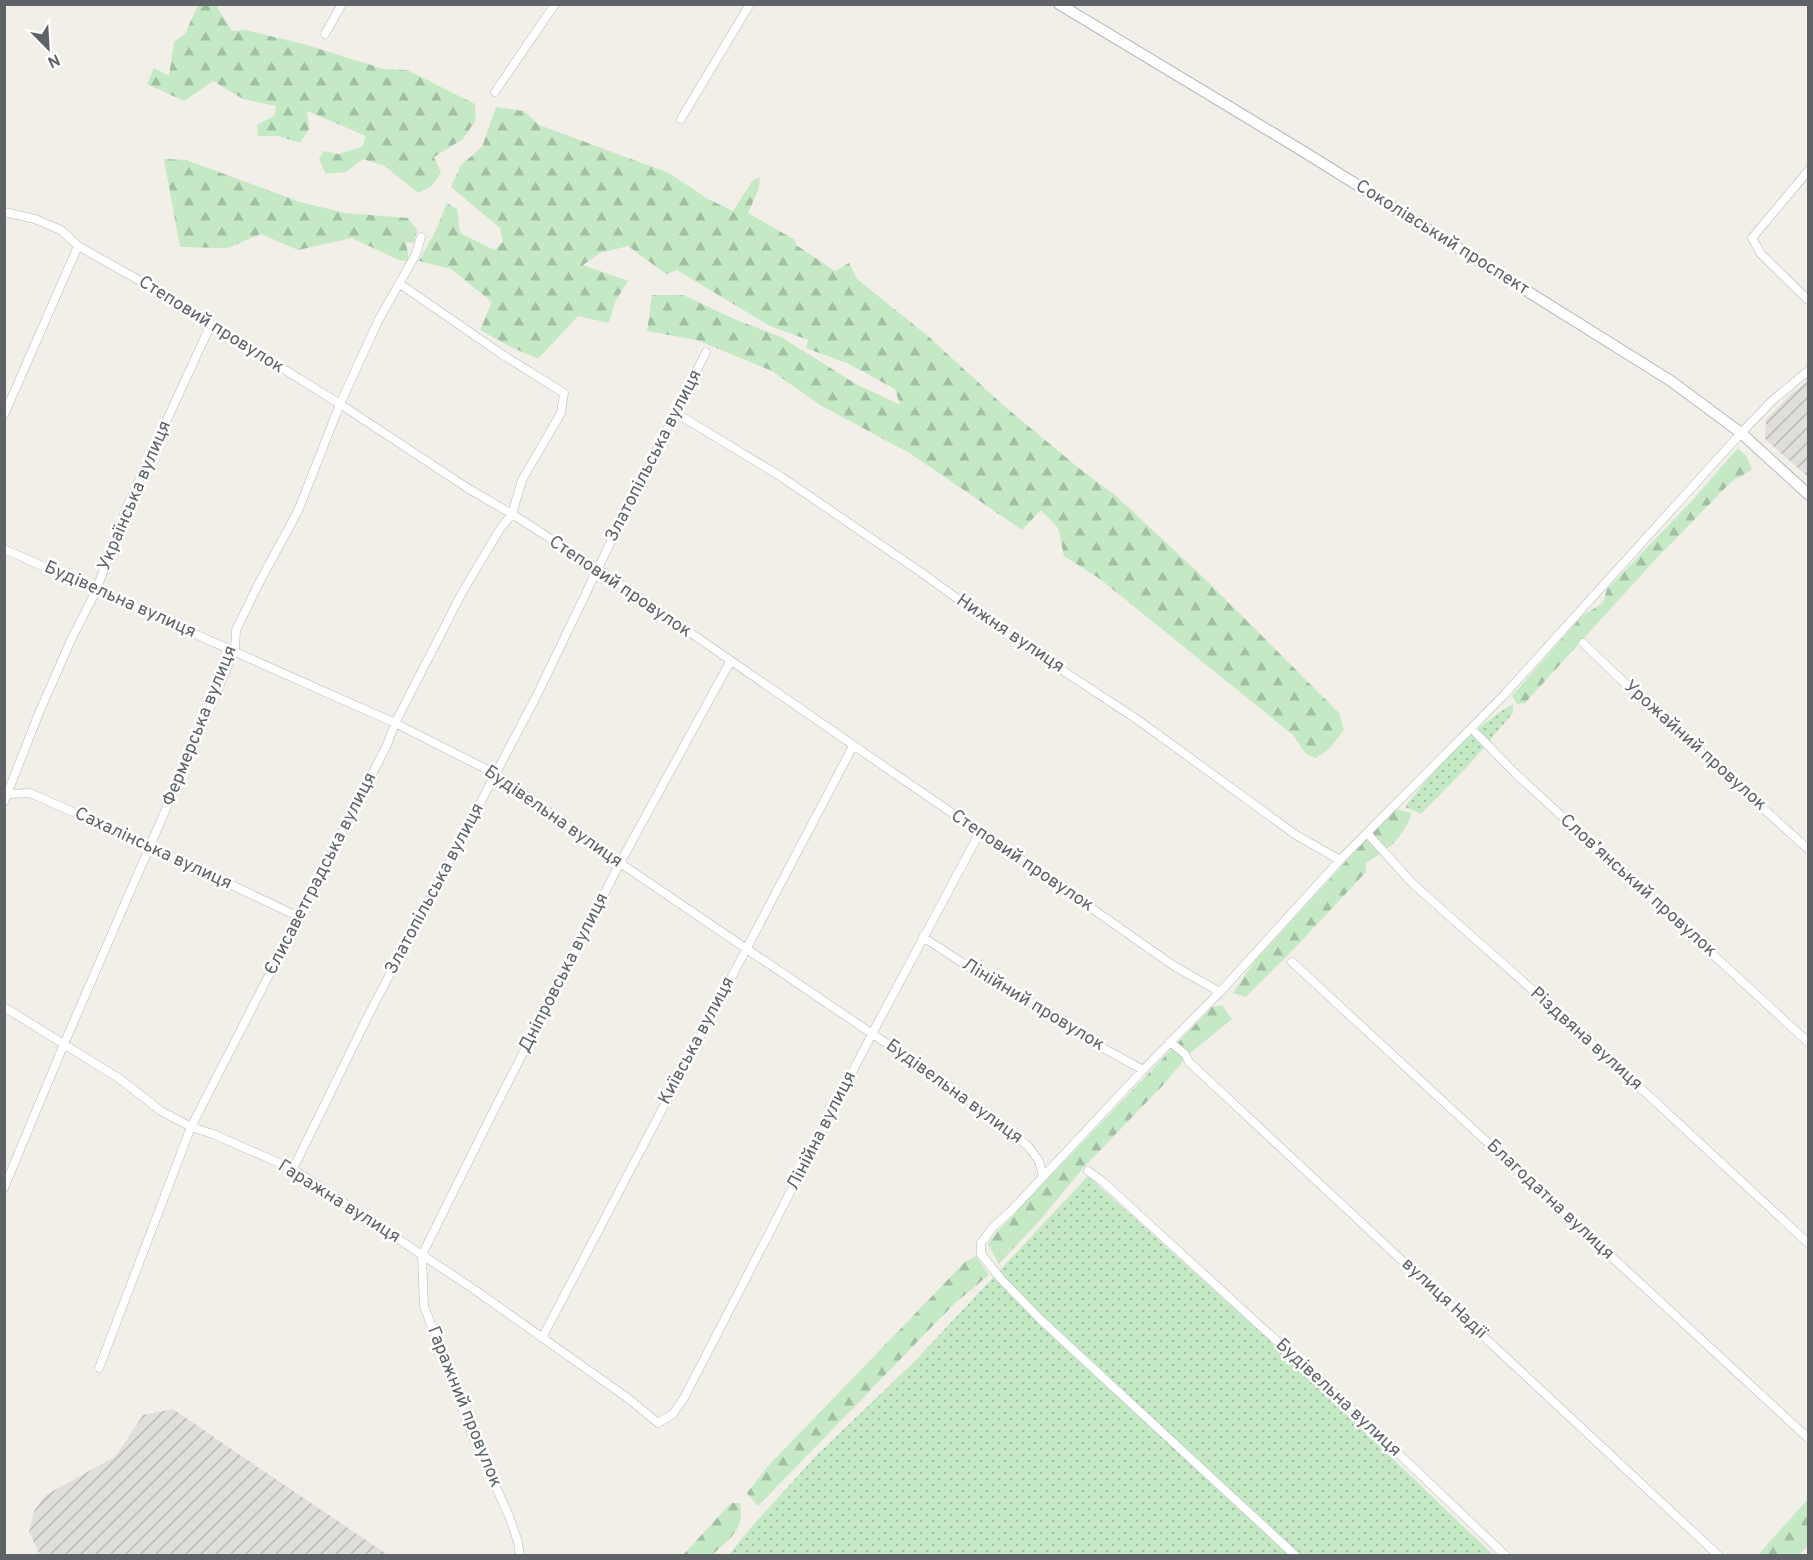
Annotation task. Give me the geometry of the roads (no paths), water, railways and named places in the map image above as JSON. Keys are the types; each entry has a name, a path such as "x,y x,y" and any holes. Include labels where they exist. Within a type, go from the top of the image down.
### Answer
{"street":[{"path":"325,34 342,4"},
{"path":"495,92 555,4"},
{"path":"681,119 750,4"},
{"name":"Соколівський проспект","path":"1059,4 1306,153 1661,374 1741,433 1809,494"},
{"path":"1809,171 1752,238 1761,254 1809,300"},
{"name":"Степовий провулок","path":"4,212 35,219 61,230 78,246 211,324 598,569 1174,966 1220,992"},
{"name":"Фермерська вулиця","path":"4,1188 235,650 236,630 298,512 339,404 378,321 400,284 421,237"},
{"path":"4,415 78,246"},
{"name":"Єлисаветградська вулиця","path":"99,1368 191,1127 387,745 395,723 463,591 500,528 512,514 522,480 561,414 564,393 503,355 400,284"},
{"name":"Українська вулиця","path":"4,802 39,713 71,640 96,591 126,509 211,324"},
{"name":"Златопільська вулиця","path":"293,1170 369,1014 537,695 706,352"},
{"path":"1296,1556 1041,1320 1001,1279 981,1254 981,1243 993,1227 1011,1211 1143,1070 1220,992 1340,860 1505,694 1741,433 1774,399 1809,371"},
{"name":"Нижня вулиця","path":"676,413 780,476 995,626 1138,720 1296,836 1340,860"},
{"name":"Будівельна вулиця","path":"4,549 395,723 496,774 620,863 873,1032 961,1094 1028,1146 1038,1161 1043,1176"},
{"name":"Урожайний провулок","path":"1583,643 1809,849"},
{"name":"Дніпровська вулиця","path":"422,1255 620,863 730,662"},
{"name":"Словʼянський провулок","path":"1471,728 1516,774 1809,1042"},
{"name":"Київська вулиця","path":"542,1338 853,746"},
{"name":"Сахалінська вулиця","path":"7,794 30,793 150,846 299,917"},
{"name":"Лінійна вулиця","path":"658,1423 673,1414 684,1398 873,1032 980,832"},
{"name":"Різдвяна вулиця","path":"1367,833 1413,884 1597,1048 1809,1243"},
{"name":"Лінійний провулок","path":"923,938 990,981 1040,1007 1105,1049 1143,1070"},
{"name":"Благодатна вулиця","path":"1292,962 1809,1438"},
{"name":"Гаражна вулиця","path":"4,1007 120,1079 161,1111 191,1127 213,1134 293,1170 542,1338 629,1399 658,1423"},
{"name":"вулиця Надії","path":"1170,1042 1719,1556"},
{"name":"Будівельна вулиця","path":"1088,1171 1102,1181 1353,1410 1506,1556"},
{"name":"Гаражний провулок","path":"422,1255 424,1306 471,1432 509,1516 520,1556"}]}
